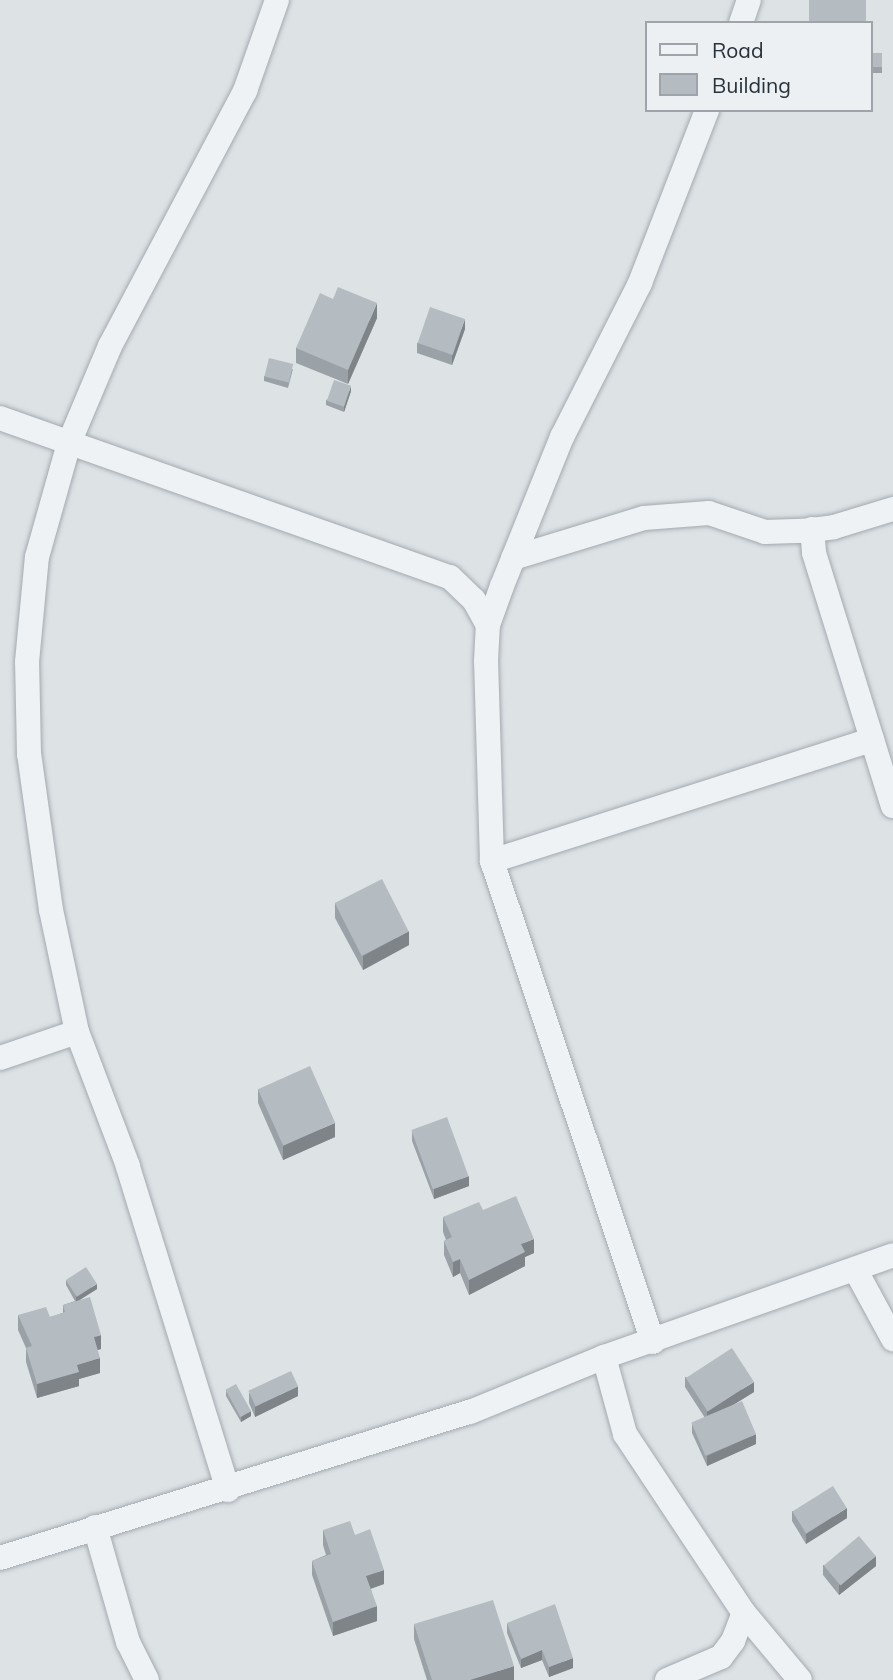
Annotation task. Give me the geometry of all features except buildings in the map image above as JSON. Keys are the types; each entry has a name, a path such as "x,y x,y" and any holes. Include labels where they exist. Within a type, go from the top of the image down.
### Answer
{"street":[{"path":"228,1490 128,1166 77,1032 51,910 36,806 29,754 27,662 37,557 69,443 110,346 245,91 277,0"},
{"path":"741,21 749,0"},
{"path":"653,1342 492,861 486,758 488,625 562,437 640,284 706,112"},
{"path":"0,418 450,577 474,600 488,625"},
{"path":"513,558 644,518 709,513 765,532 812,530 893,509"},
{"path":"812,530 814,553 860,687 872,740 893,806"},
{"path":"492,861 872,740"},
{"path":"0,1058 77,1032"},
{"path":"0,1558 95,1527 228,1490 470,1412 604,1357 653,1342 893,1255"},
{"path":"855,1269 893,1339"},
{"path":"604,1357 625,1434 744,1613 800,1680"},
{"path":"95,1527 128,1642 147,1680"},
{"path":"667,1680 721,1657 733,1641 744,1613"}]}
